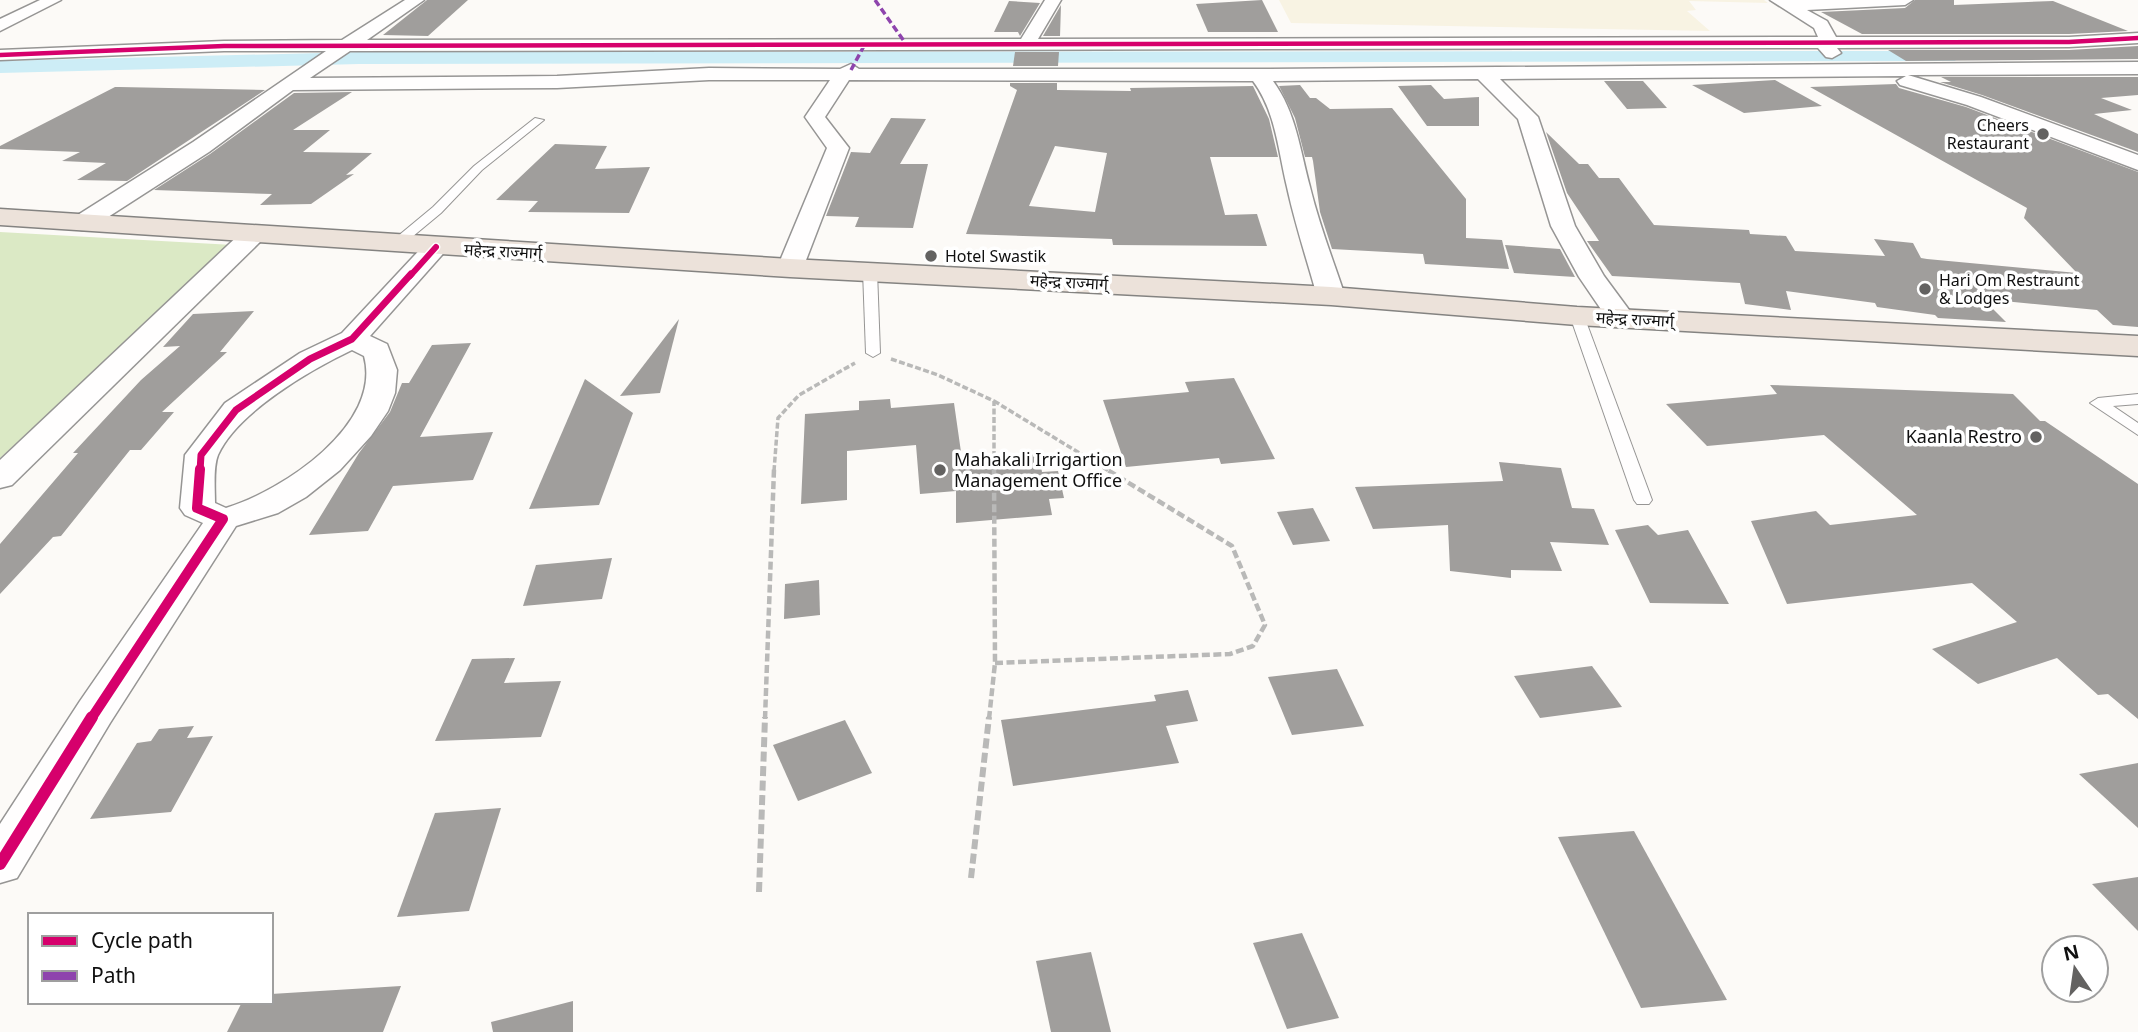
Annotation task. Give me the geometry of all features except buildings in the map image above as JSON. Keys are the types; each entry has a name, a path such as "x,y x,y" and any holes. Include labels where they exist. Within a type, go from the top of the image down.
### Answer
{"highway":[{"name":"महेन्द्र राज्मार्ग्","path":"0,217 436,247 1331,296 1577,316 2138,346"}],"street":[{"path":"0,26 53,0"},
{"path":"82,223 201,147 288,83 416,0"},
{"path":"1027,43 1053,0"},
{"path":"1783,3 1905,0"},
{"path":"1783,3 1821,25 1830,47 1850,63 1974,101 2138,163"},
{"path":"0,55 173,47 342,50 1027,43 1830,47 2138,38"},
{"path":"288,83 557,82 709,74 1259,75 2043,71 2138,68"},
{"path":"790,268 838,148 815,117 847,73"},
{"path":"1483,74 1528,117 1563,226 1592,276 1621,318"},
{"path":"1259,75 1275,97 1292,152 1298,187 1331,296"},
{"path":"0,478 253,235"},
{"path":"352,339 377,349 383,375 376,409 333,459 281,498 249,513 223,519 197,508 201,454 236,410 310,359 352,339 436,247"},
{"path":"0,863 95,712 223,519"}],"lane":[{"path":"396,244 437,211 478,169 539,120"},
{"path":"870,271 873,353"},
{"path":"1577,316 1643,499"},
{"path":"2138,399 2098,403 2138,430"}],"path":[{"path":"760,892 774,457 778,418 799,395 873,353 938,375 994,401 1232,546 1265,625 1253,646 1230,654 995,663"},
{"path":"971,878 995,663 994,401"}],"shaded area":[{"path":"1279,0 1764,0 1768,3 1689,1 1696,10 1687,11 1710,31 1291,23"}],"green space":[{"path":"0,232 233,245 0,458"}],"waterway":[{"path":"0,67 359,58 1948,57"}],"marked path":[{"path":"875,0 906,44"},
{"path":"851,70 865,44"}],"cycle path":[{"path":"0,55 224,46 2069,42 2138,38"},
{"path":"0,864 95,712 223,519 197,508 201,455 236,410 310,359 352,339 436,247"}],"place":[{"name":"Cheers Restaurant","path":"2043,134"},
{"name":"Hotel Swastik","path":"931,256"},
{"name":"Hari Om Restraunt & Lodges","path":"1925,289"},
{"name":"Kaanla Restro","path":"2036,437"},
{"name":"Mahakali Irrigartion Management Office","path":"940,470"}]}
